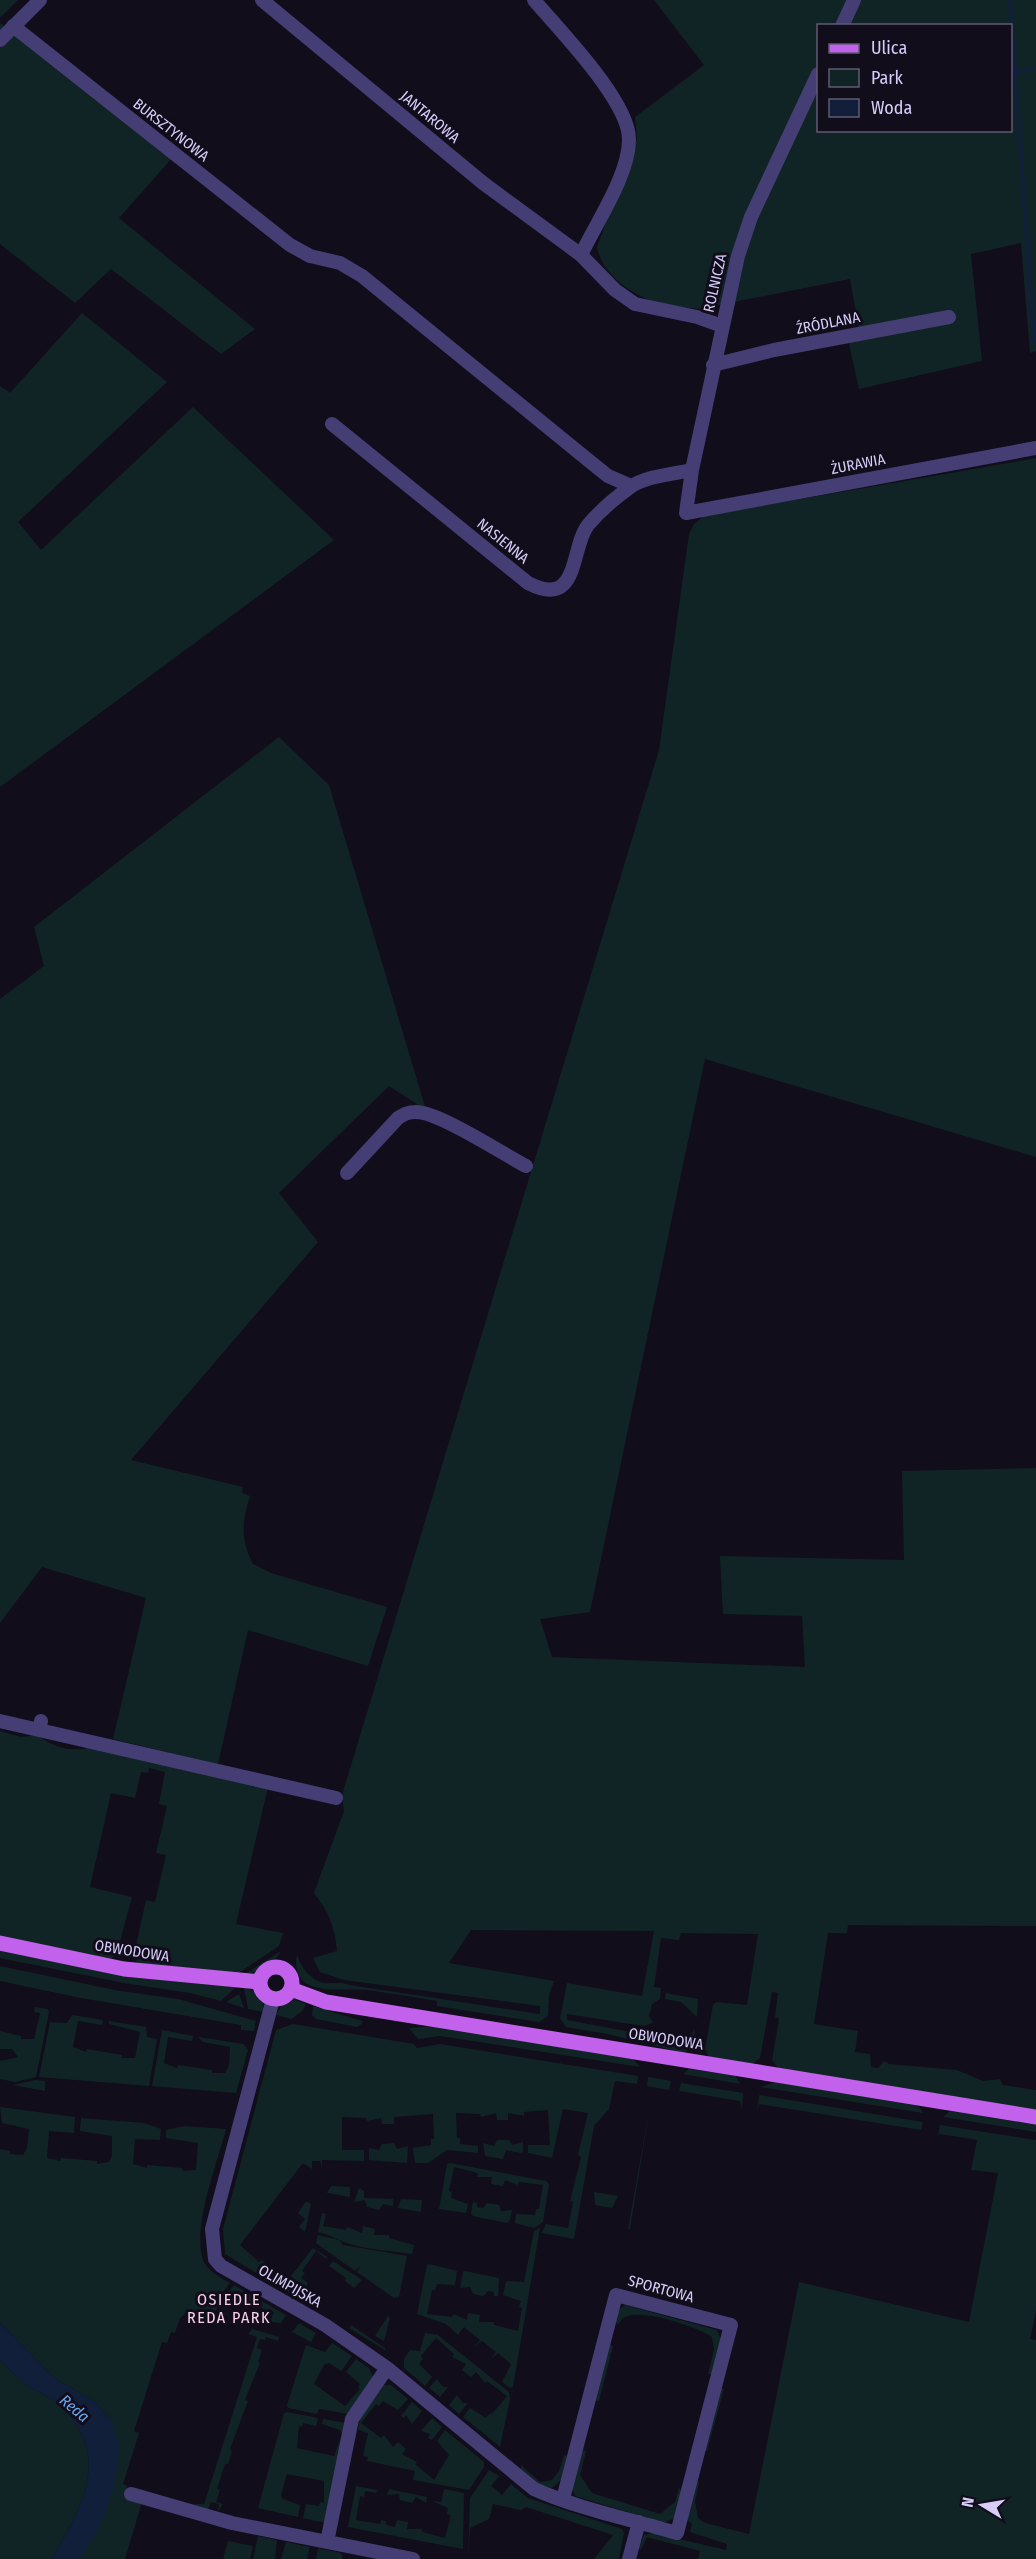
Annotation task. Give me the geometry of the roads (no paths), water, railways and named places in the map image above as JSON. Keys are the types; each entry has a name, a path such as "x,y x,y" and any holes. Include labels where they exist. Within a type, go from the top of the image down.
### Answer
{"main road":[{"name":"OBWODOWA","path":"0,1943 146,1973 260,1982"},
{"path":"281,1968 292,1979 291,1989 284,1998 273,2000 264,1994 260,1982 267,1970 281,1968"},
{"name":"OBWODOWA","path":"291,1989 326,2002 1036,2117"}],"street":[{"path":"0,40 40,0"},
{"name":"JANTAROWA","path":"261,0 483,183 581,255 615,290 635,304 697,317 722,326"},
{"path":"534,0 616,99 626,122 629,139 623,169 581,255"},
{"path":"843,24 854,0"},
{"name":"BURSZTYNOWA","path":"14,26 290,245 310,256 340,263 362,276 592,464 608,476 632,486"},
{"name":"ROLNICZA","path":"686,513 692,470 713,365 738,256 751,218 817,78"},
{"name":"ŹRÓDLANA","path":"713,365 774,350 949,317"},
{"name":"NASIENNA","path":"332,424 528,583 541,590 557,588 567,580 586,527 632,486 692,470"},
{"name":"ŻURAWIA","path":"686,513 1036,448"},
{"path":"347,1173 398,1118 406,1113 417,1112 456,1127 526,1166"},
{"path":"0,1721 40,1726 336,1798"},
{"name":"OLIMPIJSKA","path":"273,2000 215,2219 212,2238 215,2259 221,2266 325,2325 387,2368 526,2483 545,2494 563,2499"},
{"name":"SPORTOWA","path":"616,2295 731,2325 677,2533 563,2499 616,2295"},
{"path":"327,2542 352,2419 387,2368"},
{"path":"131,2494 232,2523 413,2559"},
{"path":"629,2559 639,2522"}],"water":[{"name":"Reda","path":"0,2323 54,2378 94,2401 111,2420 120,2449 113,2491 99,2527 80,2559 51,2559 83,2498 88,2478 88,2458 84,2439 72,2420 54,2401 26,2385 0,2359"}],"waterway":[{"path":"1010,0 1012,24"},
{"path":"1012,28 1034,341"},
{"path":"1015,72 1036,68"}],"district":[{"name":"OSIEDLE REDA PARK","path":"229,2308"}]}
